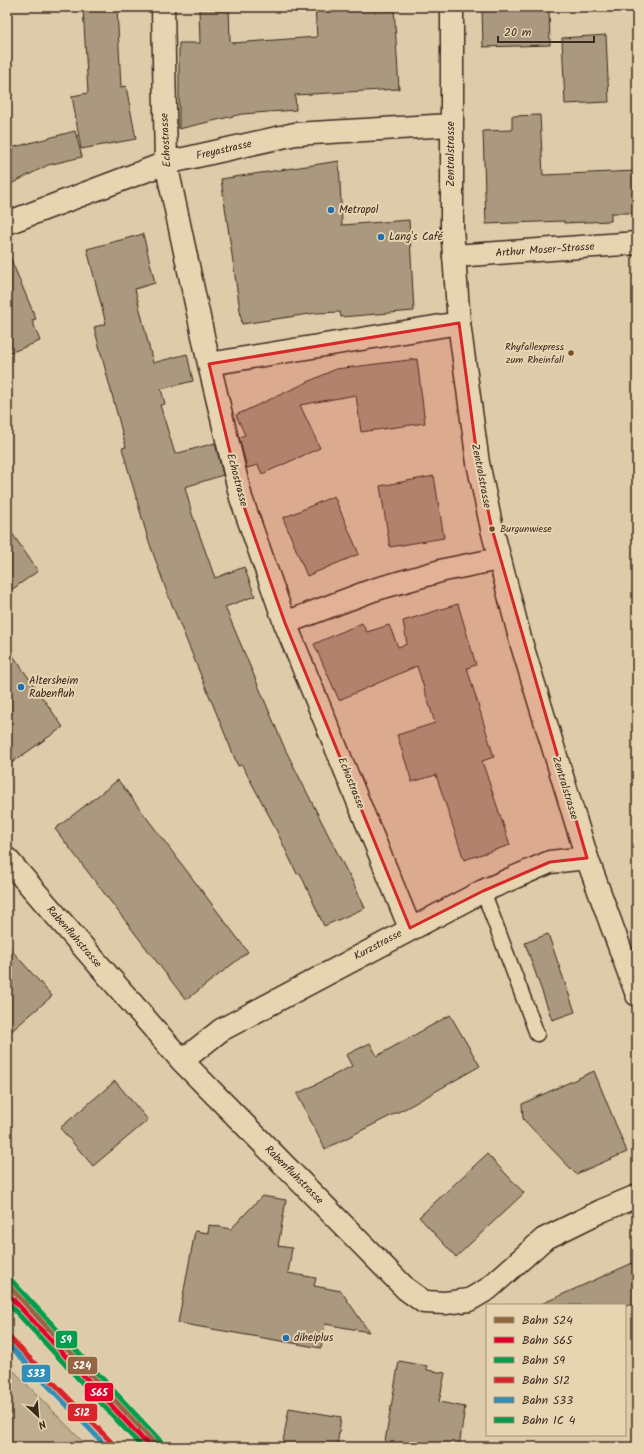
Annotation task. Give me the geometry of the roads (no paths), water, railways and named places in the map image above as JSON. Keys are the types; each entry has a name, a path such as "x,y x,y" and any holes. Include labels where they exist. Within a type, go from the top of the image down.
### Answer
{"street":[{"name":"Echostrasse","path":"163,7 166,163 241,498 285,623 410,928"},
{"name":"Zentralstrasse","path":"452,7 451,125 454,256 459,323 478,463 499,559 521,642 587,858 637,995"},
{"name":"Freyastrasse","path":"7,223 166,163 295,134 451,125"},
{"name":"Arthur Moser-Strasse","path":"454,256 637,243"},
{"path":"210,364 459,323"},
{"path":"285,623 373,590 444,570 499,559"},
{"name":"Kurzstrasse","path":"182,1061 221,1030 410,928 483,891 550,862 587,858"},
{"name":"Rabenfluhstrasse","path":"7,859 182,1061 406,1289 424,1302 445,1303 469,1300 488,1290 544,1240 601,1211 637,1196"}],"lane":[{"path":"483,891 537,1034"}],"rail line":[{"name":"S9","path":"11,1280 162,1443"},
{"name":"S24","path":"7,1284 158,1447"},
{"name":"S65","path":"7,1293 150,1447"},
{"name":"S12","path":"7,1335 116,1447"},
{"name":"S33","path":"7,1343 107,1447"}],"place":[{"name":"Metropol","path":"331,210"},
{"name":"Lang's Café","path":"381,237"},
{"name":"Rhyfallexpress zum Rheinfall","path":"571,353"},
{"name":"Burgunwiese","path":"492,529"},
{"name":"Altersheim Rabenfluh","path":"21,687"},
{"name":"diheiplus","path":"286,1338"}]}
